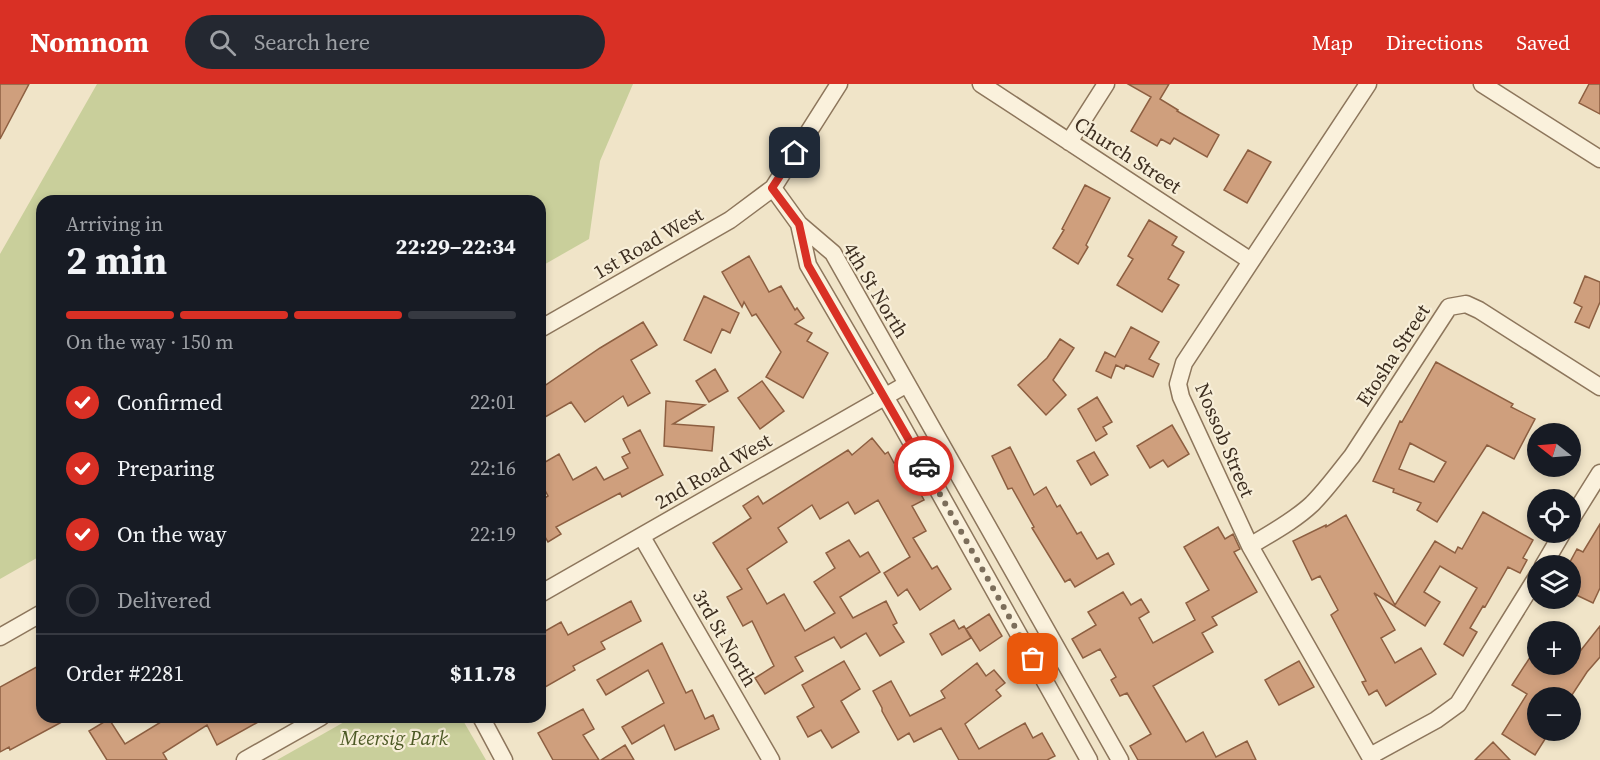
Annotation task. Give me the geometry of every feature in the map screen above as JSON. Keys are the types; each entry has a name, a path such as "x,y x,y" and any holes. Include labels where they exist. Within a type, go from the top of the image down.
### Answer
{"street":[{"name":"1st Road West","path":"546,326 730,220 772,188 839,84"},
{"name":"Church Street","path":"981,84 1251,261"},
{"path":"1069,142 1106,84"},
{"name":"Nossob Street","path":"1368,84 1184,363 1178,384 1188,416 1250,546 1371,758"},
{"path":"1482,84 1600,159"},
{"path":"772,188 799,224 808,265 1089,760"},
{"name":"4th St North","path":"799,224 833,253 1118,756"},
{"name":"Etosha Street","path":"1250,546 1312,504 1335,477 1352,456 1449,307 1467,304 1479,310 1600,387"},
{"name":"2nd Road West","path":"546,591 907,384"},
{"path":"1581,503 1600,473"},
{"name":"3rd St North","path":"642,537 771,760"},
{"path":"1371,758 1436,720 1458,704 1527,593"},
{"path":"0,637 36,616"},
{"path":"245,760 310,723"},
{"path":"484,723 504,760"},
{"path":"1099,760 1118,756"}],"green space":[{"path":"97,84 633,84 600,161 589,239 546,264 546,195 36,195 36,558 0,579 0,254"},
{"name":"Meersig Park","path":"342,723 464,723 486,760 277,760"}],"building":[{"path":"0,84 29,84 0,139"},
{"path":"1128,84 1169,84 1160,99 1219,135 1207,157 1174,138 1170,144 1161,139 1157,146 1131,131 1151,97"},
{"path":"1589,84 1600,84 1600,114 1579,103"},
{"path":"1248,150 1271,162 1247,203 1224,190"},
{"path":"1085,185 1110,198 1078,264 1053,248"},
{"path":"1149,220 1177,237 1172,245 1184,252 1168,279 1179,285 1162,312 1117,285 1133,259 1128,256"},
{"path":"749,256 769,292 781,286 795,310 797,308 804,318 795,324 812,333 807,341 828,353 803,398 766,377 781,352 756,314 752,316 744,302 742,307 722,272"},
{"path":"1585,276 1600,282 1600,302 1589,328 1575,322 1582,307 1574,303"},
{"path":"704,296 739,313 730,333 722,329 711,353 684,340"},
{"path":"643,322 657,345 631,360 650,393 628,406 623,396 585,422 571,402 546,417 546,385"},
{"path":"1131,327 1159,342 1149,359 1159,364 1153,377 1126,365 1124,369 1116,365 1111,378 1096,371 1105,352 1115,357"},
{"path":"1060,339 1074,348 1053,380 1066,395 1046,415 1018,385 1047,358"},
{"path":"1436,362 1513,404 1511,407 1535,419 1533,423 1527,423 1527,434 1514,459 1487,445 1437,522 1417,510 1421,503 1373,481 1400,421 1402,422","holes":["1410,443 1446,462 1434,482 1399,469"]},
{"path":"715,369 728,391 709,402 696,381"},
{"path":"762,381 784,411 760,429 738,398"},
{"path":"1097,397 1112,422 1103,427 1107,434 1096,441 1078,409"},
{"path":"666,401 705,405 673,424 714,427 712,451 664,446"},
{"path":"1172,425 1189,454 1168,467 1163,460 1150,468 1137,446"},
{"path":"640,430 663,475 622,497 620,493 556,527 561,534 548,542 546,538 546,497 548,496 546,462 559,454 573,480 596,467 604,480 628,468 622,457 630,453 623,439"},
{"path":"872,438 885,454 888,452 894,463 901,458 924,500 912,506 926,531 913,538 932,569 937,566 951,589 920,610 907,589 898,596 884,573 910,557 878,500 855,514 848,502 820,519 812,505 778,528 787,542 747,569 767,604 784,594 805,631 835,613 814,582 835,568 826,553 849,540 860,557 868,552 880,572 840,597 853,618 886,601 897,623 893,625 904,642 880,656 866,633 841,648 834,637 795,657 803,671 765,694 755,678 774,666 752,621 743,626 727,597 742,589 713,543 751,518 743,506 758,496 763,504 848,450 852,455"},
{"path":"1010,447 1034,495 1046,487 1057,507 1060,505 1077,534 1081,532 1097,559 1108,553 1114,564 1075,587 1070,579 1065,582 1032,528 1034,527 1012,488 1008,489 992,456"},
{"path":"1094,452 1108,475 1091,485 1077,461"},
{"path":"1483,512 1527,537 1527,543 1531,543 1523,558 1527,560 1520,573 1508,567 1485,607 1483,606 1470,628 1477,632 1463,656 1444,644 1477,588 1440,566 1424,592 1440,602 1425,626 1374,593 1395,630 1381,638 1395,663 1421,648 1436,674 1386,706 1377,690 1369,695 1362,682 1366,681 1331,615 1338,610 1320,576 1312,580 1293,541 1326,525 1326,527 1346,515 1395,605 1435,541 1455,553 1458,547 1462,549"},
{"path":"1600,524 1600,588 1593,603 1581,597 1581,555 1574,555 1577,549 1583,552"},
{"path":"1218,527 1225,539 1233,534 1240,549 1234,552 1257,592 1212,617 1217,625 1202,633 1213,652 1153,686 1186,742 1203,732 1216,757 1247,741 1256,760 1138,760 1130,746 1151,734 1127,693 1120,696 1111,680 1116,677 1100,649 1083,658 1072,639 1096,625 1088,612 1123,592 1131,605 1141,599 1149,612 1139,618 1153,643 1195,620 1186,603 1209,590 1184,547"},
{"path":"631,601 641,621 601,642 605,649 573,666 575,670 546,687 546,631 561,622 568,635"},
{"path":"989,614 1002,636 980,651 966,629"},
{"path":"954,620 959,629 964,626 971,638 942,655 930,634"},
{"path":"1600,626 1600,657 1577,687 1527,687 1527,694 1512,685 1527,662 1527,675 1581,675 1581,650"},
{"path":"662,643 686,693 692,690 705,719 713,715 719,729 675,750 664,725 632,744 622,727 664,703 648,670 606,695 597,680"},
{"path":"844,661 860,689 841,701 859,732 832,748 821,730 808,737 797,717 814,707 802,685"},
{"path":"1299,661 1314,687 1279,705 1265,680"},
{"path":"977,663 986,676 994,670 1005,683 996,690 1001,696 965,724 979,749 1025,723 1033,738 1042,733 1055,756 1047,760 959,760 941,728 914,742 909,733 898,740 873,691 891,681 910,716 945,698 941,691"},
{"path":"36,667 36,723 60,723 10,750 9,747 0,752 0,687"},
{"path":"1527,694 1527,741 1544,741 1535,755 1502,734"},
{"path":"583,709 594,729 583,735 599,760 553,760 538,733"},
{"path":"102,723 112,723 125,744 159,723 256,723 217,745 207,725 163,753 167,760 107,760 89,731"},
{"path":"1493,742 1510,760 1475,760"},
{"path":"625,745 634,760 601,760"}],"way so far":[{"path":"924,466 1033,659"}],"route":[{"path":"795,153 772,188 799,224 808,265 924,466"}]}
